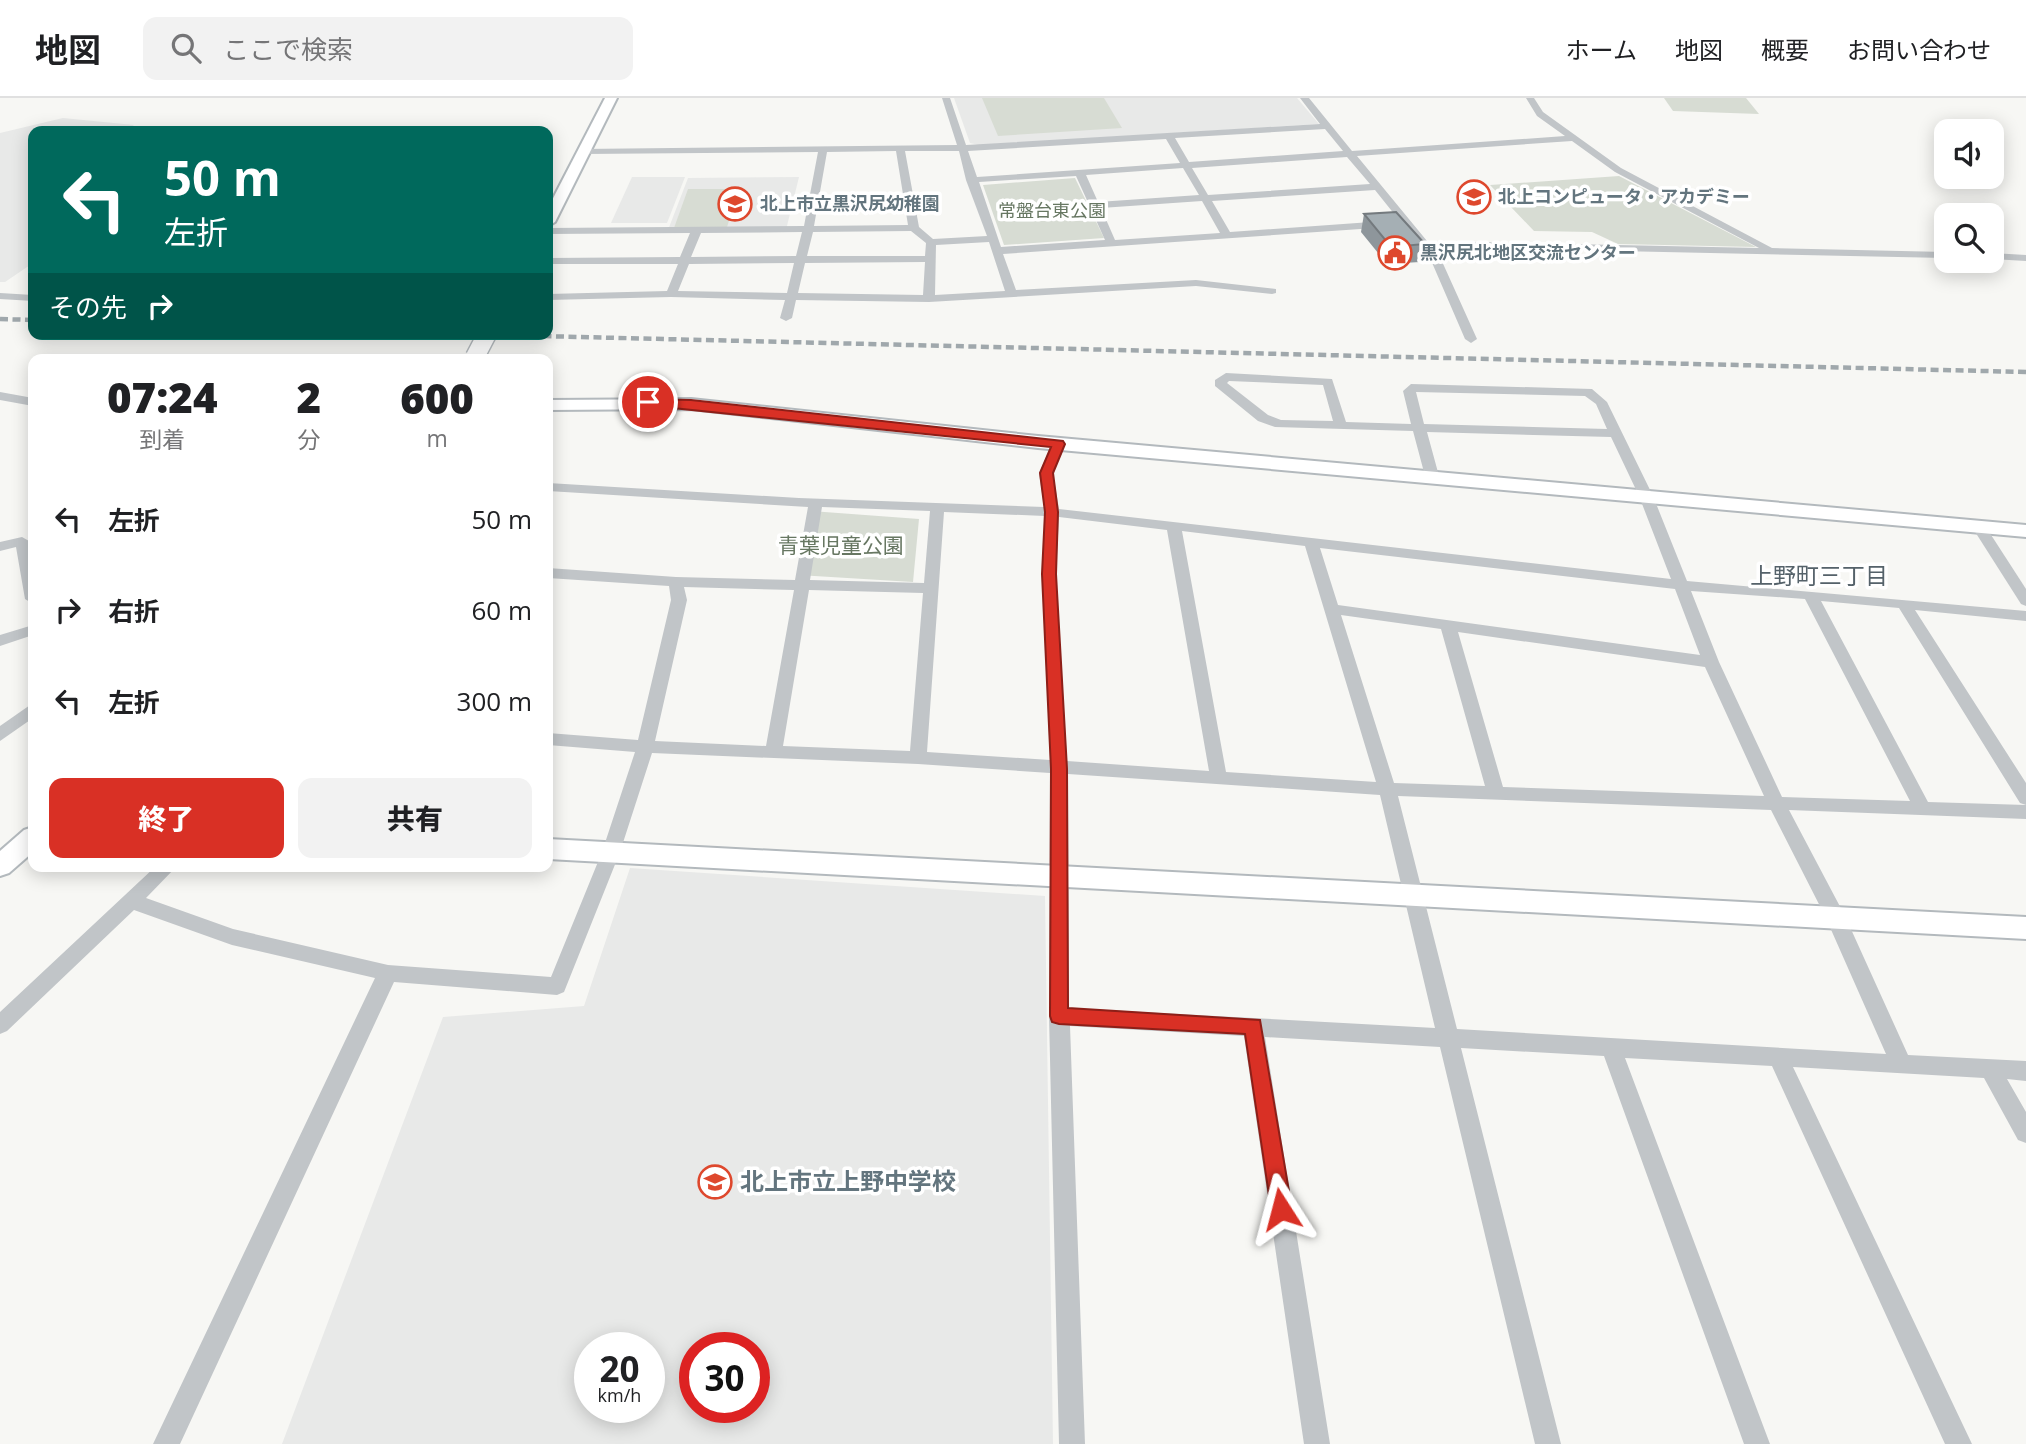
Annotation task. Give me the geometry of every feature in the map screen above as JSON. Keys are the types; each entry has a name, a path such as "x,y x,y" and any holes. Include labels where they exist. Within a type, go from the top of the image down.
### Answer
{"street":[{"path":"553,212 611,98"},
{"path":"946,98 971,180 1012,296"},
{"path":"1304,98 1435,257 1471,339"},
{"path":"1530,98 1540,114 1618,170 1772,250"},
{"path":"584,151 963,148 1328,126"},
{"path":"1169,136 1227,234"},
{"path":"971,180 1577,138"},
{"path":"900,147 915,228 931,242 991,239"},
{"path":"786,318 808,231 823,148"},
{"path":"1080,173 1111,243"},
{"path":"1094,205 1376,187"},
{"path":"995,251 1407,223"},
{"path":"553,232 915,228"},
{"path":"671,294 696,232"},
{"path":"929,299 931,242"},
{"path":"1424,244 1934,255"},
{"path":"2004,257 2026,258"},
{"path":"553,261 930,259"},
{"path":"553,298 671,294 929,299 1196,283 1272,291"},
{"path":"0,296 28,298"},
{"path":"1340,425 1328,382 1226,377 1219,383 1273,422 1340,425 1616,433"},
{"path":"1432,476 1409,391 1418,386 1588,392 1601,402 1646,496 1710,662 1777,804 1835,916 1902,1065"},
{"path":"0,396 28,401"},
{"path":"553,405 691,404 1059,444 2026,531"},
{"path":"1059,444 1046,473 1052,512 1049,574 1059,769 1059,1016 1072,1444"},
{"path":"553,487 1052,512 1679,585 2026,616"},
{"path":"774,750 816,502"},
{"path":"918,758 937,508"},
{"path":"1174,527 1219,779"},
{"path":"1979,527 2026,601"},
{"path":"0,547 22,541 28,573"},
{"path":"1311,543 1387,789 1548,1444"},
{"path":"553,573 676,582 929,588"},
{"path":"132,901 232,937 388,973 557,986 611,852 645,747 679,600 676,582"},
{"path":"1810,595 1923,809"},
{"path":"1903,603 2026,798"},
{"path":"1331,609 1710,662"},
{"path":"1448,625 1496,793"},
{"path":"0,641 28,632"},
{"path":"0,735 26,722"},
{"path":"553,739 645,747 774,750 918,758 1387,789 2026,812"},
{"path":"0,866 28,842"},
{"path":"553,849 2026,928"},
{"path":"0,1026 162,872"},
{"path":"166,1444 388,973"},
{"path":"1059,1016 2026,1071"},
{"path":"1253,1026 1317,1444"},
{"path":"1611,1047 1757,1444"},
{"path":"1778,1057 1959,1444"},
{"path":"1990,1069 2026,1133"}],"shaded area":[{"path":"954,98 1297,98 1319,124 979,145 970,143"},
{"path":"63,118 134,125 132,126 29,126"},
{"path":"28,126 28,266 5,282 0,282 0,133"},
{"path":"632,177 685,177 667,223 611,223"},
{"name":"北上市立黒沢尻幼稚園","path":"799,177 786,230 668,230 688,178"},
{"name":"北上市立上野中学校","path":"630,868 1045,896 1053,1444 282,1444 443,1017 584,1006"}],"green space":[{"path":"982,98 1104,98 1122,128 998,136"},
{"path":"1664,98 1746,98 1759,114 1673,111"},
{"path":"1619,176 1756,247 1618,244 1592,232 1534,231 1490,185"},
{"name":"常盤台東公園","path":"1075,178 1104,238 1004,245 983,185"},
{"path":"688,189 739,189 727,227 674,228"},
{"name":"青葉児童公園","path":"811,511 919,519 913,582 798,575"}],"building":[{"path":"1396,212 1425,244 1391,247 1364,214"}],"railway":[{"path":"0,319 28,320"},
{"path":"553,336 2026,372"}],"place":[{"name":"北上コンピュータ・アカデミー","path":"1474,197"},
{"name":"北上市立黒沢尻幼稚園","path":"735,204"},
{"name":"黒沢尻北地区交流センター","path":"1395,253"},
{"name":"北上市立上野中学校","path":"715,1182"}],"district":[{"name":"上野町三丁目","path":"1819,576"}],"route":[{"path":"648,402 691,404 1059,444 1049,460 1046,473 1052,512 1049,574 1059,769 1059,1016 1253,1026 1281,1209"}]}
